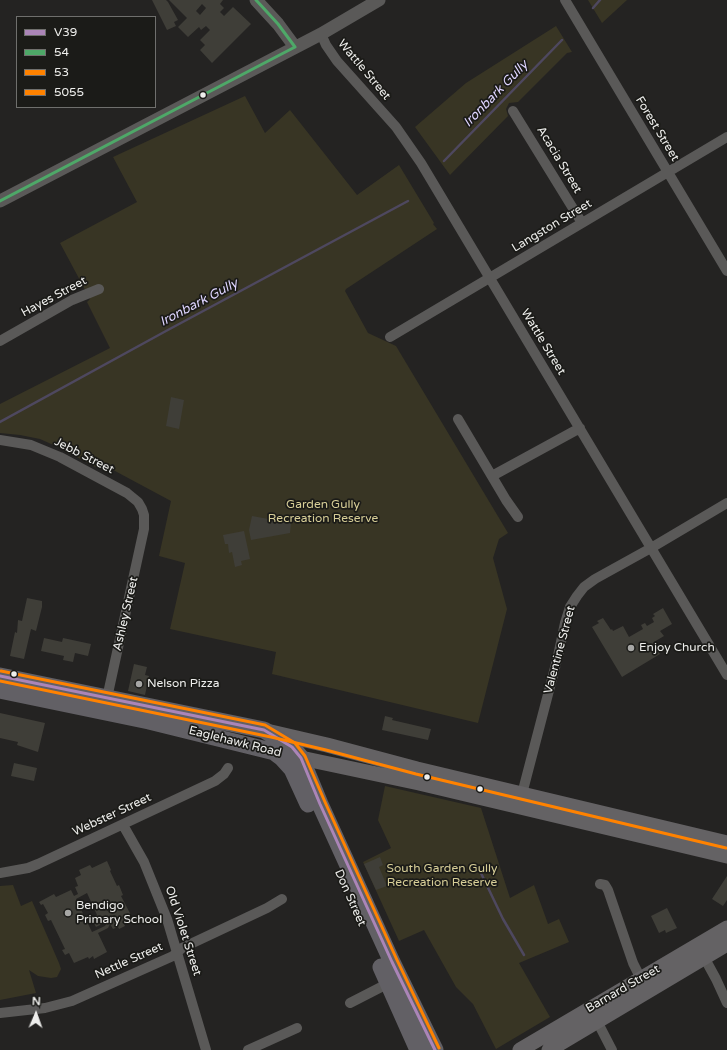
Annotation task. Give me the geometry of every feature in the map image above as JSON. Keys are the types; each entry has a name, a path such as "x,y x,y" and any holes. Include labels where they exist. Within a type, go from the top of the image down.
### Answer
{"highway":[{"name":"Eaglehawk Road","path":"0,676 105,705 149,721 301,758"},
{"name":"Eaglehawk Road","path":"0,690 264,730"},
{"name":"Don Street","path":"264,730 292,747 301,758 320,804 388,955 435,1050"},
{"name":"Don Street","path":"274,752 288,764 295,775 418,1050"}],"main road":[{"name":"Eaglehawk Road","path":"264,730 337,748 520,800 727,856"},
{"path":"337,748 336,755 341,766"},
{"name":"Eaglehawk Road","path":"301,758 520,800 727,843"},
{"name":"Barnard Street","path":"549,1050 640,979 727,928"},
{"name":"Barnard Street","path":"520,1050 594,1014 727,944"}],"street":[{"path":"256,0 278,24 295,47"},
{"path":"0,201 320,34 379,0"},
{"name":"Forest Street","path":"565,0 727,271"},
{"name":"Wattle Street","path":"320,34 337,62 408,142 727,675"},
{"name":"Acacia Street","path":"514,111 582,223"},
{"name":"Langston Street","path":"390,337 727,136"},
{"name":"Hayes Street","path":"0,341 72,300 99,289"},
{"path":"458,418 518,517"},
{"path":"492,476 580,428"},
{"name":"Jebb Street","path":"0,440 22,443 40,448 98,477 133,497 142,509 144,515"},
{"name":"Valentine Street","path":"520,800 570,607 579,593 591,582 727,503"},
{"name":"Ashley Street","path":"105,705 144,533 144,515"},
{"name":"Webster Street","path":"0,872 28,868 215,781 224,774 228,768"},
{"name":"Old Violet Street","path":"123,824 144,862 169,924 206,1050"},
{"path":"600,884 605,885 608,890 640,979"},
{"name":"Nettle Street","path":"0,1013 45,1008 72,1001 173,956 182,948 267,908 282,899"},
{"path":"704,957 727,1003"},
{"path":"350,1003 389,983"},
{"path":"594,1014 612,1050"},
{"path":"248,1050 297,1028"}],"green space":[{"path":"588,0 627,0 602,23"},
{"path":"556,26 572,52 567,53 518,102 509,103 506,109 508,116 450,175 415,127 466,83"},
{"name":"Garden Gully Recreation Reserve","path":"245,96 265,133 290,110 357,195 399,165 437,229 345,291 368,333 396,346 508,533 499,539 493,558 507,609 478,723 272,674 276,652 170,629 185,563 159,556 171,501 102,464 99,469 40,439 0,433 0,404 110,348 87,302 90,299 60,243 137,202 113,157"},
{"name":"South Garden Gully Recreation Reserve","path":"385,786 481,808 510,898 534,885 548,924 559,919 569,942 519,963 550,1017 496,1049 473,1004 456,987 424,930 399,941 363,862 391,848 378,820"},
{"path":"13,885 21,906 32,901 61,969 57,977 51,978 38,976 29,970 36,993 0,1000 0,886"}],"building":[{"path":"152,0 166,0 168,2 178,20 174,22 176,26 167,30"},
{"path":"169,0 223,0 220,4 224,8 220,12 224,16 233,7 251,24 212,63 200,50 205,45 200,40 210,30 206,26 201,30 199,27 188,37 178,27 187,18","holes":["202,4 206,8 200,15 196,11"]},
{"path":"171,397 184,400 179,429 166,426"},
{"path":"252,516 291,523 290,533 251,540 249,530"},
{"path":"244,531 250,559 241,561 242,565 235,567 232,552 229,553 228,544 225,544 223,535"},
{"path":"27,598 42,601 42,607 36,631 31,629 24,659 10,656 15,632 17,633 18,620 22,621"},
{"name":"Enjoy Church","path":"663,608 672,624 660,631 664,636 654,642 660,654 622,677 592,627 599,623 597,621 603,618 613,631 623,626 629,637 643,629 641,625 645,623 647,626 654,622 652,618 655,616 653,614"},
{"path":"44,638 62,642 63,638 91,644 88,656 75,653 73,662 63,660 64,656 41,651"},
{"name":"Nelson Pizza","path":"134,664 147,667 145,675 149,676 145,695 128,691"},
{"path":"0,713 45,723 38,752 17,745 18,742 0,738"},
{"path":"385,716 393,718 392,720 431,729 428,740 382,730"},
{"path":"14,763 37,768 34,781 11,776"},
{"path":"380,857 383,865 379,867 387,886 376,890 364,864"},
{"path":"107,861 117,886 119,885 123,895 121,896 133,919 119,929 118,927 113,929 110,924 108,928 98,933 107,952 94,959 93,956 89,959 88,957 74,963 69,953 65,955 62,950 65,949 51,920 48,921 45,915 48,913 43,904 41,905 39,902 54,894 56,897 71,890 74,896 78,894 75,887 78,886 75,878 81,875 79,870 90,865 92,868","holes":["87,893 97,915 91,918 96,927 108,921 105,926 92,932 76,899"]},
{"path":"727,876 727,900 723,906 712,899"},
{"path":"667,908 677,928 666,933 665,930 659,933 651,916"}],"waterway":[{"name":"Ironbark Gully","path":"593,8 600,0"},
{"name":"Ironbark Gully","path":"444,161 562,40"},
{"name":"Ironbark Gully","path":"0,422 408,201"},
{"path":"480,871 503,919 524,955"}],"transit line":[{"name":"54","path":"256,0 278,24 295,47"},
{"name":"54","path":"0,201 295,47"},
{"name":"5055","path":"1,671 265,725 295,743 305,756 397,960 439,1048"},
{"name":"V39","path":"0,676 264,730 292,747 301,758 320,804 392,962 435,1050"},
{"name":"53","path":"0,681 271,737 416,774 726,848"}],"place":[{"name":"Enjoy Church","path":"631,648"},
{"name":"Nelson Pizza","path":"139,684"},
{"name":"Bendigo Primary School","path":"68,913"}]}
